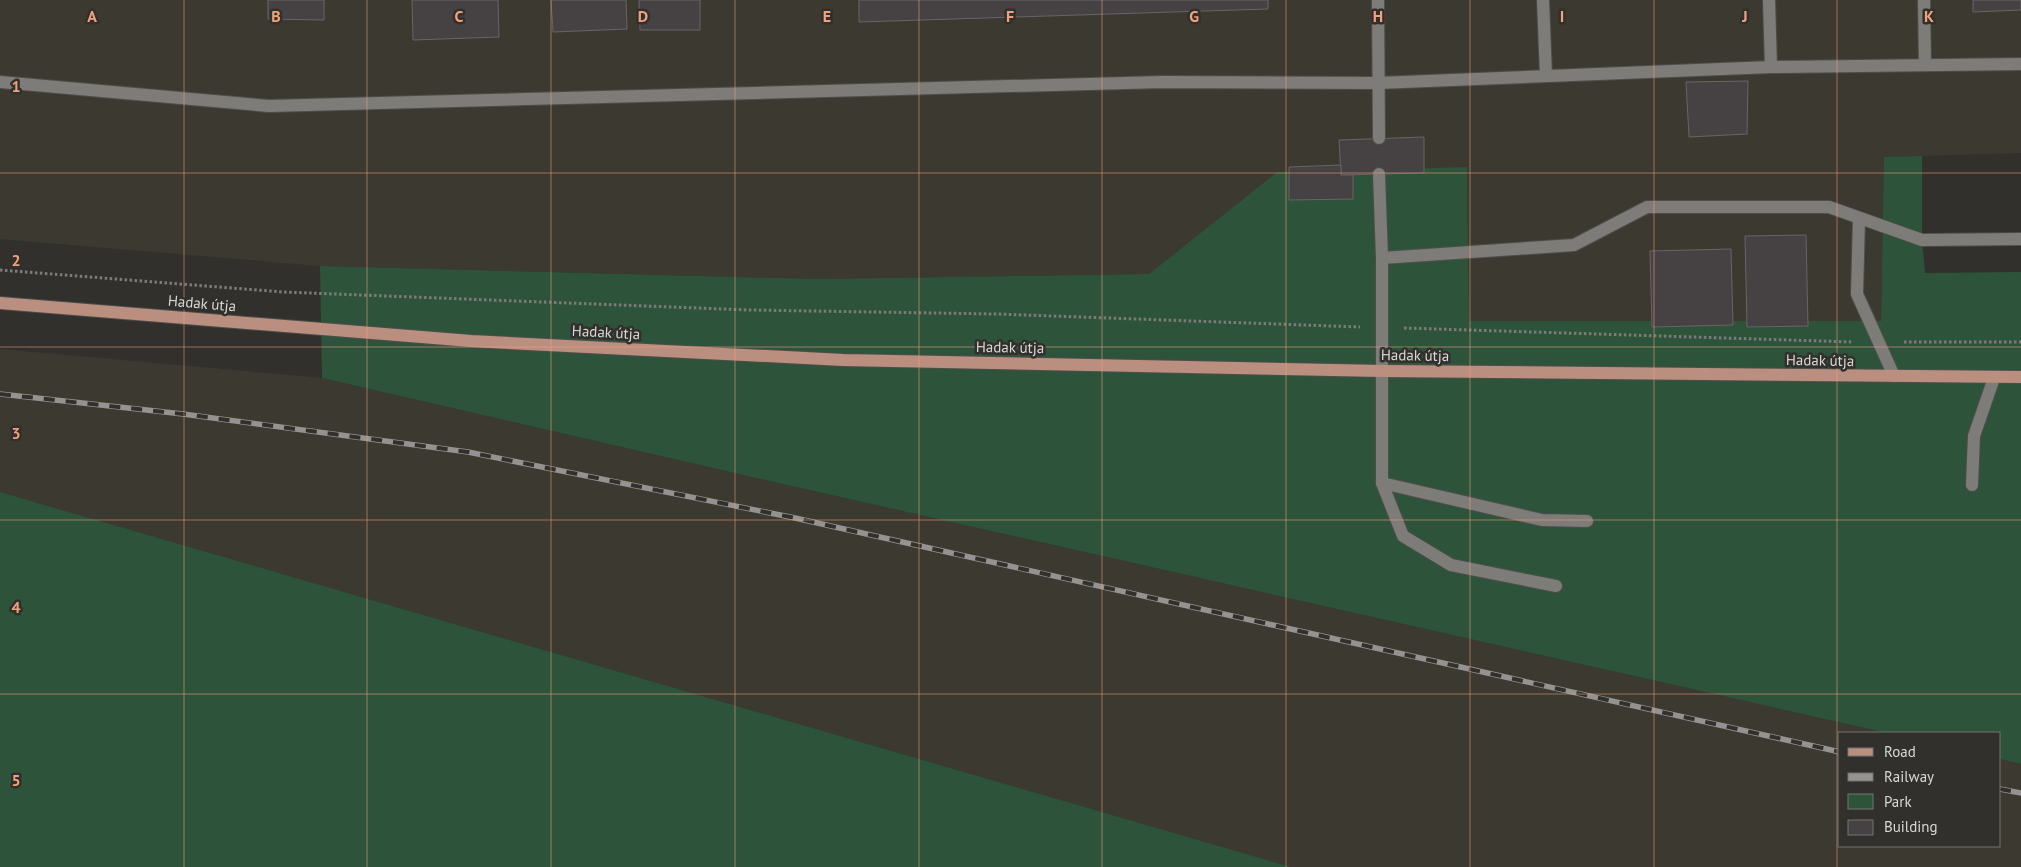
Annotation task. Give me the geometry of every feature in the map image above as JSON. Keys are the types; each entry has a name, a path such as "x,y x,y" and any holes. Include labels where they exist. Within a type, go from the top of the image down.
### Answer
{"main road":[{"name":"Hadak útja","path":"0,303 471,341 843,360 1383,371 2021,377"}],"lane":[{"path":"1378,0 1379,138"},
{"path":"1543,0 1546,76"},
{"path":"1769,0 1771,67"},
{"path":"1924,0 1925,65"},
{"path":"0,82 270,106 1162,82 1378,83 1771,67 2021,64"},
{"path":"1379,174 1382,258 1382,483 1403,536 1451,565 1556,586"},
{"path":"1382,258 1574,245 1646,207 1829,208 1922,240 2021,239"},
{"path":"1859,219 1857,294 1894,376"},
{"path":"1972,485 1974,436 1994,378"},
{"path":"1382,483 1542,520 1587,521"}],"path":[{"path":"0,270 283,292 749,310 996,314 1878,342 2021,342"}],"shaded area":[{"path":"0,0 2021,0 2021,153 1884,157 1881,321 1469,321 1467,168 1277,172 1149,274 815,279 320,266 0,239"},
{"path":"0,349 322,378 1883,732 1838,732 1838,847 2001,847 2001,759 2021,764 2021,867 1291,867 0,492"}],"green space":[{"path":"1922,156 1922,240 1925,273 2021,272 2021,764 2001,759 2001,732 1883,732 322,378 320,266 815,279 1149,274 1277,172 1467,167 1469,321 1881,321 1884,157"},
{"path":"0,492 1291,867 0,867"}],"building":[{"path":"268,0 324,0 324,20 268,19"},
{"path":"412,0 498,0 499,37 413,40"},
{"path":"551,0 626,0 627,29 553,32"},
{"path":"639,0 700,0 700,30 640,30"},
{"path":"859,0 1268,0 1268,9 859,22"},
{"path":"1973,0 2021,0 2021,10 1973,12"},
{"path":"1748,81 1747,134 1689,137 1686,82"},
{"path":"1424,137 1424,173 1341,175 1339,140"},
{"path":"1341,165 1341,175 1353,175 1353,199 1289,200 1289,167"},
{"path":"1806,235 1808,326 1747,327 1745,236"},
{"path":"1731,249 1733,325 1652,327 1650,251"}],"railway":[{"path":"0,394 183,414 468,452 795,518 1838,752"},
{"path":"2001,789 2021,793"}]}
